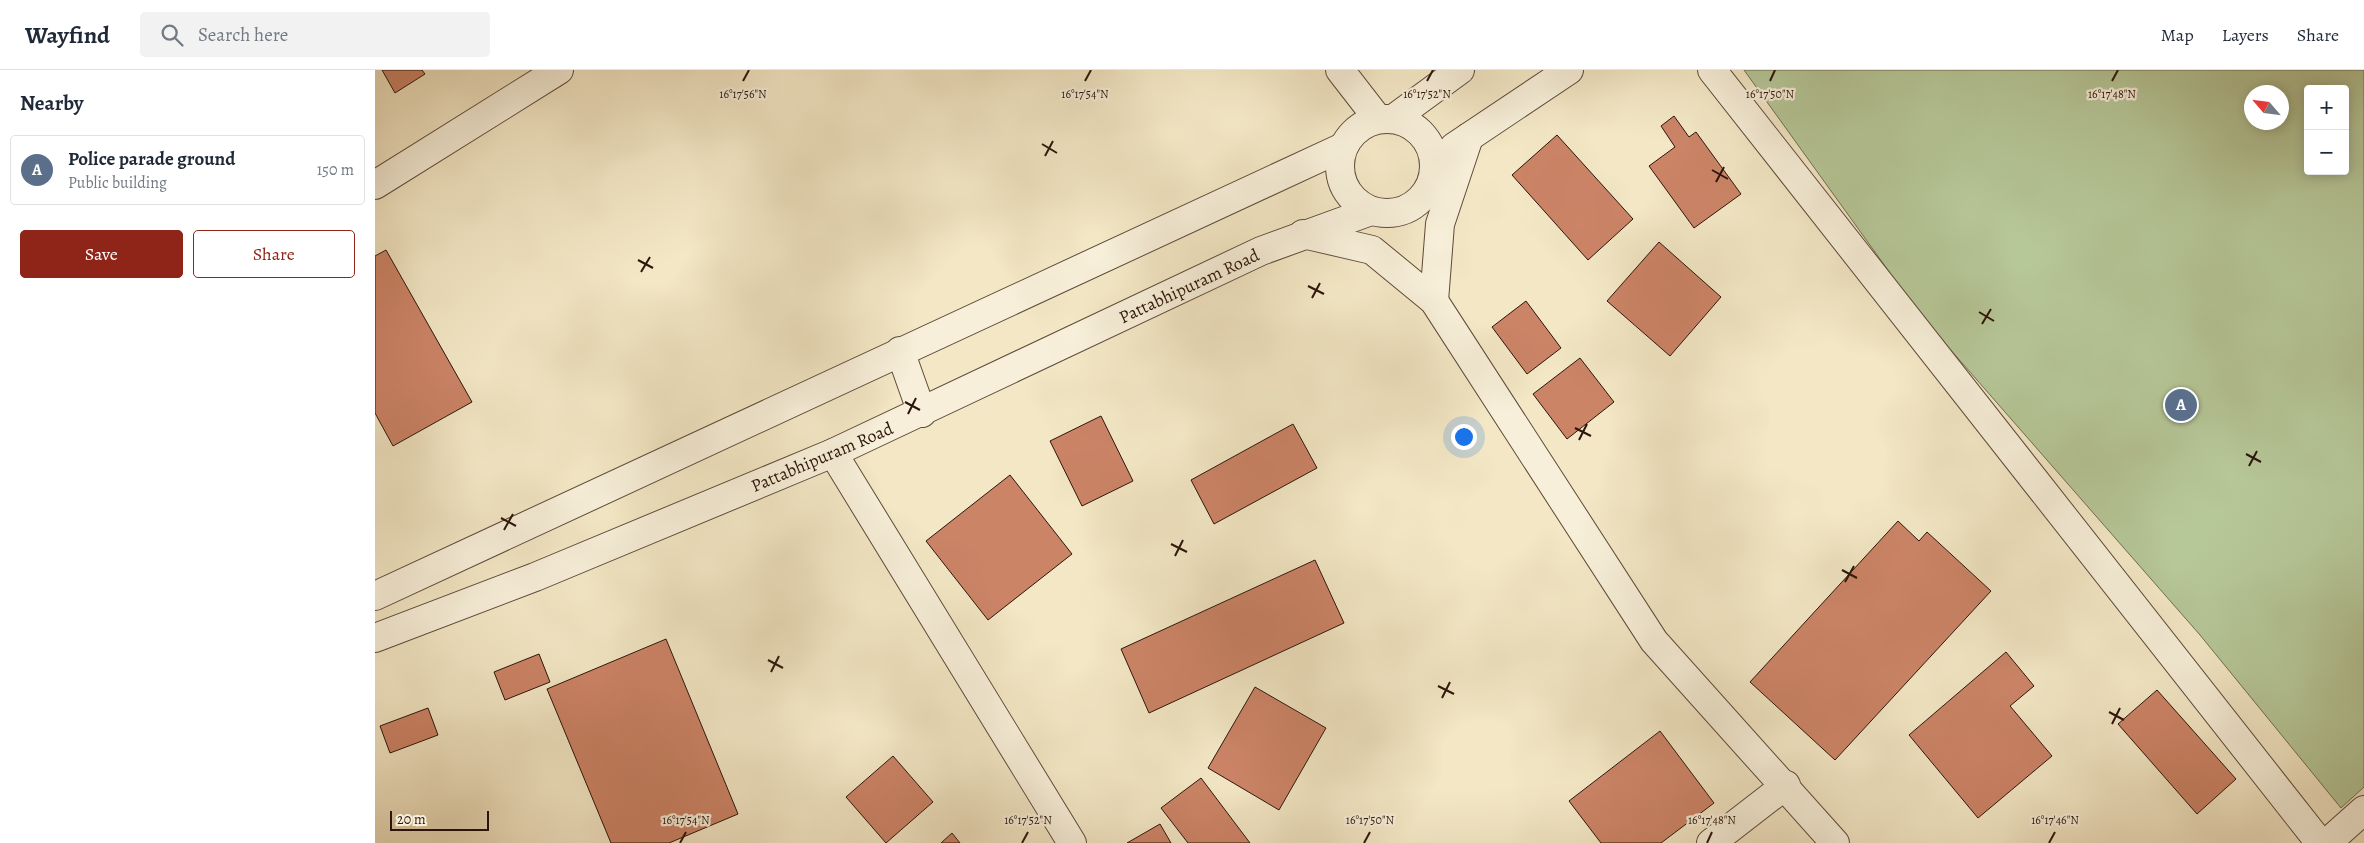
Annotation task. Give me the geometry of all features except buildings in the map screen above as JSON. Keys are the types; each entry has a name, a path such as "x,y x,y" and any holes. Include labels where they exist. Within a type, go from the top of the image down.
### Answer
{"street":[{"path":"375,185 559,70"},
{"path":"1340,70 1385,119 1407,123 1420,131 1430,144 1435,160 1569,70"},
{"path":"1371,211 1357,203 1346,191 1341,176 1340,162 1343,147 1352,134 1364,125 1385,119 1460,70"},
{"path":"1712,70 2320,843"},
{"path":"1433,301 1440,224 1469,137"},
{"path":"375,596 1343,147"},
{"name":"Pattabhipuram Road","path":"375,638 535,577 833,453 922,413 1261,251 1303,234 1371,211 1387,214 1403,211 1417,203 1428,191 1434,176 1435,160"},
{"path":"1303,234 1372,250 1433,301 1654,641 1786,786 1835,843"},
{"path":"900,351 922,413"},
{"path":"833,453 1072,843"},
{"path":"1711,843 1786,786"},
{"path":"2327,843 2364,810"}],"green space":[{"path":"1744,70 2364,70 2364,787 2341,808 2200,635 1921,316"}],"place":[{"name":"Police parade ground","path":"2181,405"}]}
